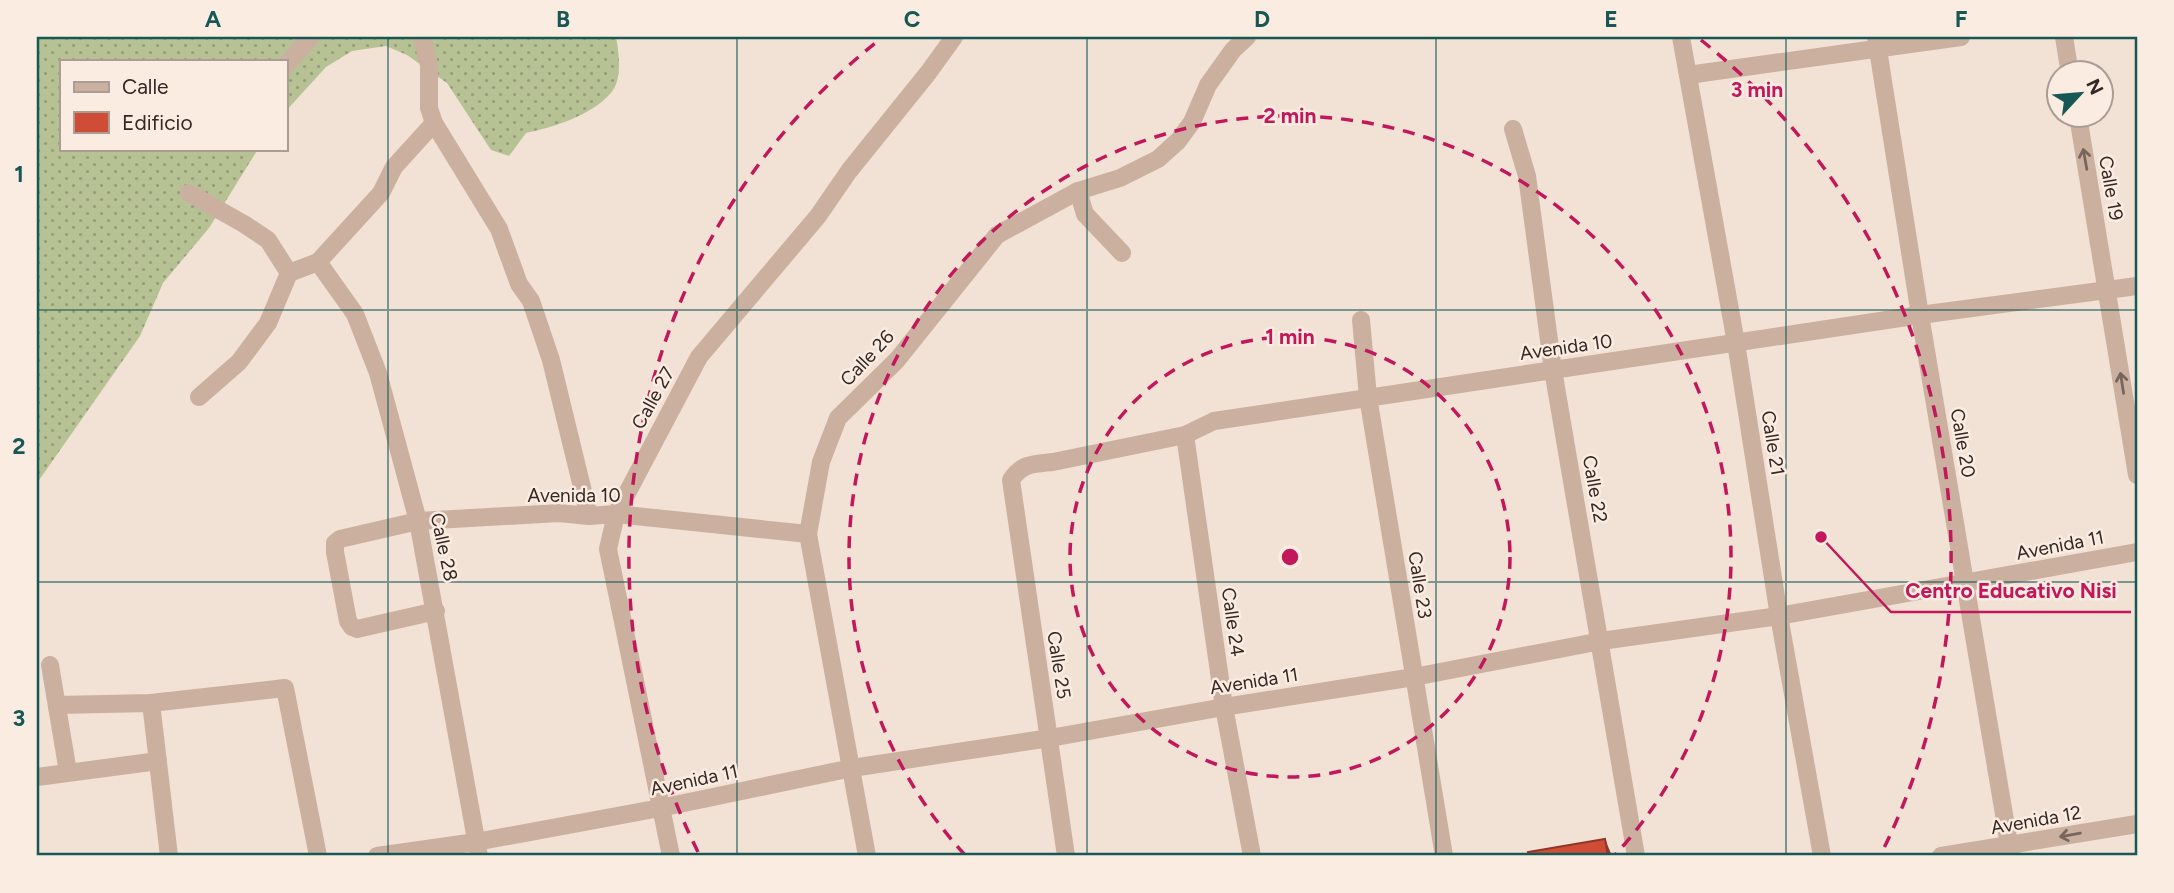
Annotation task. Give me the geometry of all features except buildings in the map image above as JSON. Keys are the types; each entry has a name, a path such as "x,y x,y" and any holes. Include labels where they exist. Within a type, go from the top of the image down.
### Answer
{"street":[{"path":"287,64 311,37"},
{"path":"422,37 429,65 429,108 433,123 499,229 519,284 531,301 551,360 589,516"},
{"name":"Calle 27","path":"671,856 608,549 616,514 699,357 818,216 849,171 928,74 954,37"},
{"name":"Calle 26","path":"867,856 808,534 821,462 838,418 897,360 997,235 1078,191 1120,178 1158,159 1178,141 1192,122 1208,85 1233,50 1247,37"},
{"name":"Calle 21","path":"1681,37 1736,343 1779,616 1822,856"},
{"path":"1688,75 1877,43 1961,37"},
{"path":"2064,37 2068,60"},
{"name":"Calle 20","path":"1877,43 2010,851"},
{"path":"199,397 239,362 268,323 289,273 318,262 381,193 394,167 433,123"},
{"name":"Calle 22","path":"1513,129 1527,176 1553,370 1636,856"},
{"name":"Calle 19","path":"2080,130 2137,475"},
{"path":"1078,191 1085,214 1122,253"},
{"path":"189,193 268,240 289,273"},
{"name":"Calle 28","path":"318,262 355,314 378,373 418,521 477,849"},
{"name":"Avenida 10","path":"1011,480 1018,470 1032,465 1185,435 1214,421 1920,315 2137,286"},
{"name":"Calle 23","path":"1360,320 1368,397 1444,856"},
{"name":"Calle 24","path":"1185,435 1224,707 1252,856"},
{"name":"Calle 25","path":"1011,480 1066,856"},
{"name":"Avenida 10","path":"436,611 357,629 352,627 348,621 335,543 340,539 418,521 559,513 589,516 616,514 808,534"},
{"name":"Avenida 11","path":"377,856 477,849 852,768 1414,677 1601,641 1779,616 2137,552"},
{"path":"50,665 68,772"},
{"path":"57,705 151,702 285,688 318,856"},
{"path":"151,702 169,856"},
{"path":"37,777 158,761"},
{"name":"Avenida 12","path":"1941,856 2010,851 2137,824"}],"green space":[{"path":"37,37 616,37 619,67 617,82 610,94 592,109 571,120 526,133 509,156 491,150 447,83 407,55 386,46 352,51 326,67 287,110 287,60 60,60 60,150 257,150 209,228 163,283 140,336 37,483"}],"place":[{"name":"Centro Educativo Nisi","path":"1821,537"}]}
